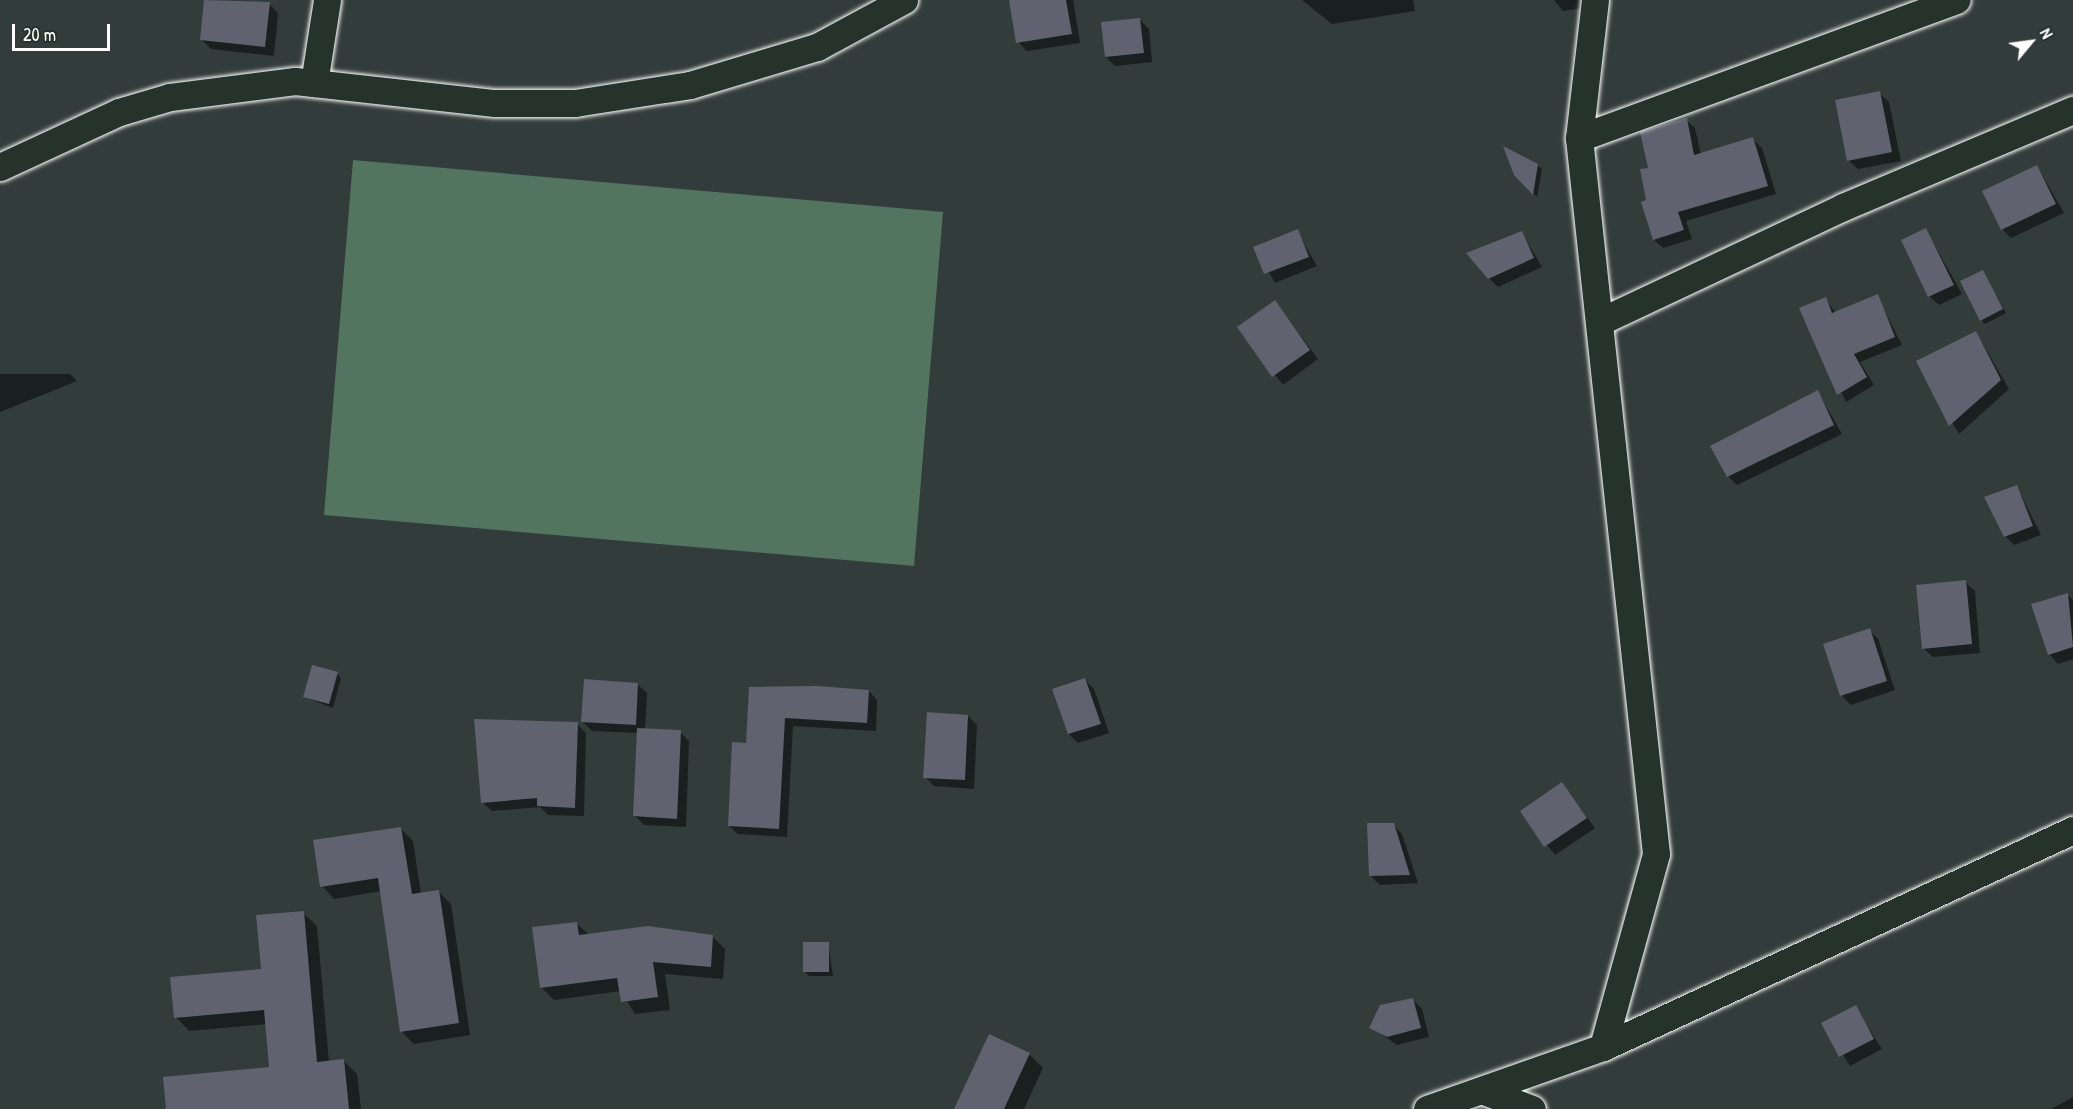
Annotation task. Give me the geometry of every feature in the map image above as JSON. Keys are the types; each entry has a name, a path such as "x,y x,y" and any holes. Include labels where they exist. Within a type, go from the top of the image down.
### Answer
{"street":[{"path":"314,83 327,0"},
{"path":"0,167 119,112 170,97 314,83 495,103 575,103 690,85 817,47 904,0"},
{"path":"1595,0 1579,138 1601,321 1604,392 1656,855 1603,1047"},
{"path":"1579,138 1957,0"},
{"path":"1601,321 1844,207 2073,110"},
{"path":"1427,1109 1484,1091 1603,1047 2073,830"},
{"path":"1484,1091 1532,1109"}],"green space":[{"path":"353,160 943,212 914,566 324,515"}],"building":[{"path":"204,0 270,2 265,47 200,40"},
{"path":"1009,0 1066,0 1072,34 1016,43"},
{"path":"1140,18 1144,53 1105,57 1101,22"},
{"path":"1880,91 1892,152 1847,161 1835,100"},
{"path":"1687,118 1694,155 1753,137 1768,186 1678,212 1684,230 1653,240 1641,202 1646,200 1640,169 1648,168 1640,132"},
{"path":"1503,146 1538,164 1533,195 1514,175"},
{"path":"2037,165 2056,204 2001,230 1982,191"},
{"path":"1926,228 1954,285 1928,297 1901,240"},
{"path":"1298,229 1309,257 1264,274 1253,247"},
{"path":"1522,231 1534,258 1488,279 1466,253"},
{"path":"1983,270 2003,309 1980,321 1960,281"},
{"path":"1878,294 1895,337 1854,354 1867,377 1837,395 1799,308 1826,297 1832,313"},
{"path":"1275,300 1310,350 1272,377 1237,327"},
{"path":"1976,331 2001,380 1949,426 1916,361"},
{"path":"1818,390 1834,425 1727,477 1710,446"},
{"path":"2017,485 2033,526 2004,537 1984,497"},
{"path":"1966,580 1972,644 1922,649 1916,585"},
{"path":"2068,593 2073,647 2048,655 2031,604"},
{"path":"1870,628 1887,681 1840,696 1823,644"},
{"path":"312,665 338,672 329,704 303,697"},
{"path":"1085,678 1101,724 1068,734 1052,689"},
{"path":"584,679 638,683 636,725 581,722"},
{"path":"817,686 869,690 867,723 785,718 779,829 728,826 732,742 746,743 749,687"},
{"path":"927,712 968,715 965,780 923,778"},
{"path":"474,719 578,722 575,808 537,806 537,798 481,803"},
{"path":"637,728 681,730 677,819 633,816"},
{"path":"1562,782 1587,818 1544,847 1520,811"},
{"path":"1367,823 1394,823 1410,875 1369,876"},
{"path":"401,827 412,894 439,890 459,1023 400,1032 378,878 320,887 313,840"},
{"path":"304,911 317,1062 344,1059 349,1109 166,1109 163,1077 269,1067 264,1010 174,1018 170,977 261,969 256,915"},
{"path":"577,922 579,935 648,926 713,935 711,967 653,962 658,997 621,1002 617,978 540,988 532,927"},
{"path":"803,942 829,942 829,972 803,972"},
{"path":"1413,998 1421,1028 1387,1037 1369,1028 1380,1005"},
{"path":"1856,1005 1874,1039 1839,1057 1821,1023"},
{"path":"989,1034 1030,1053 1004,1109 954,1109"}]}
